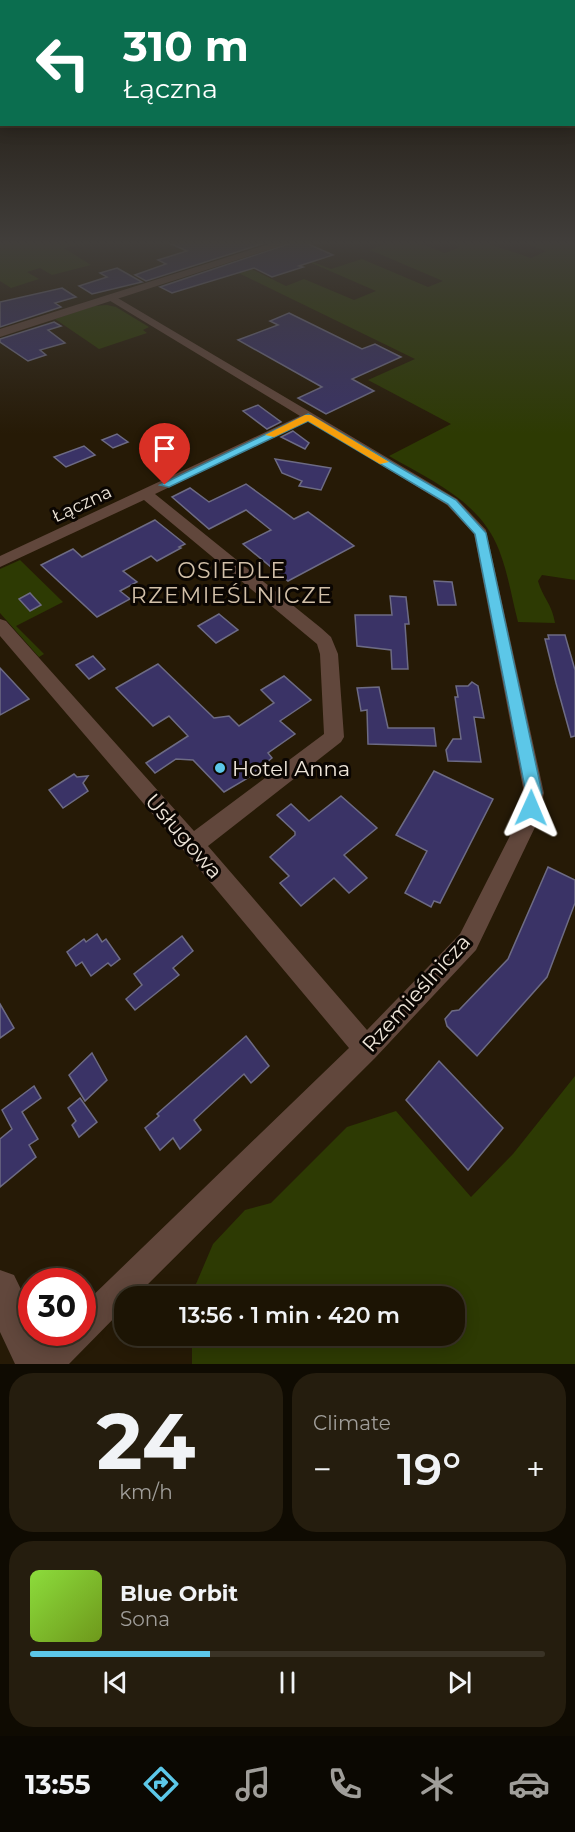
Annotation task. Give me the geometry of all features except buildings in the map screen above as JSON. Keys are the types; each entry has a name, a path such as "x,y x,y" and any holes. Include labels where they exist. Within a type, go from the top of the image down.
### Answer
{"street":[{"path":"0,333 81,307"},
{"name":"Rzemieślnicza","path":"96,1314 366,1049 468,942 527,823 534,793 480,533 452,502 127,307"},
{"name":"Łączna","path":"0,562 308,417"},
{"path":"146,494 315,632 325,641 329,654 334,737 193,845"},
{"name":"Usługowa","path":"0,625 193,845 366,1049"},
{"path":"0,1289 36,1364"},
{"path":"46,1364 64,1346"}],"green space":[{"path":"92,307 114,307 149,327 143,330 147,333 99,349 55,319"},
{"path":"308,307 575,307 575,580 542,575 538,581 555,623 518,622 499,550 491,533 480,518 453,494 389,456 451,424 368,380 415,359"},
{"path":"20,560 63,602 16,626 44,654 39,657 0,613 0,569"},
{"path":"575,1076 575,1364 192,1364 192,1346 465,1346 465,1286 195,1286 213,1244 245,1210 271,1203 347,1127 396,1111 471,1197 513,1154"}],"slow traffic":[{"path":"270,435 308,417 384,462"}],"place":[{"name":"Hotel Anna","path":"220,768"}],"district":[{"name":"OSIEDLE RZEMIEŚLNICZE","path":"232,582"}],"route":[{"path":"165,485 308,417 452,502 480,533 534,793 531,808"}]}
